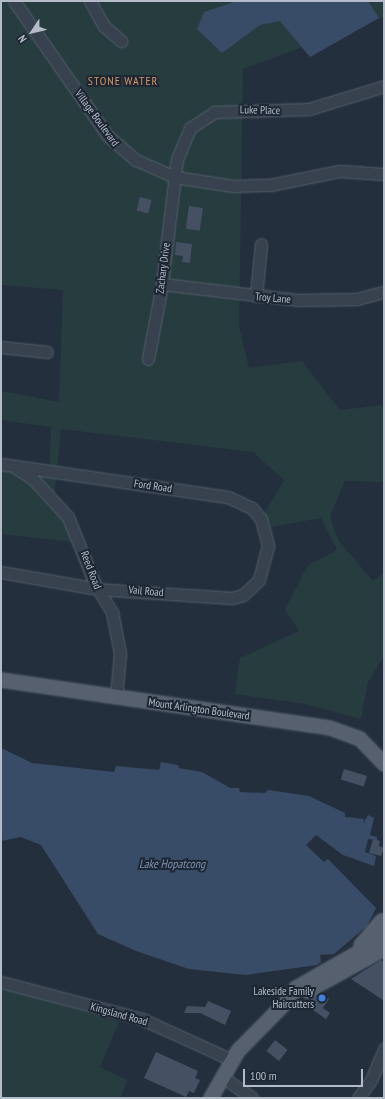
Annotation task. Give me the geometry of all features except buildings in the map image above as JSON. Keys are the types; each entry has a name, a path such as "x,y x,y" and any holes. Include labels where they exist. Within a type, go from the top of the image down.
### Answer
{"main road":[{"name":"Mount Arlington Boulevard","path":"1,680 330,728 360,739 384,762"},
{"path":"211,1098 221,1076 232,1060 263,1022 292,996 296,988 356,951 384,937 383,914"},
{"path":"356,951 383,914"},
{"path":"292,996 302,994 384,949"}],"street":[{"name":"Village Boulevard","path":"14,1 108,136 136,160 175,177 250,186 339,172 384,174"},
{"path":"90,1 104,26 121,41"},
{"name":"Luke Place","path":"175,177 183,139 194,124 208,115 234,110 309,109 384,86"},
{"name":"Zachary Drive","path":"148,359 162,284 175,177"},
{"path":"256,296 261,244"},
{"name":"Troy Lane","path":"162,284 256,296 338,300 384,292"},
{"path":"1,348 47,352"},
{"name":"Ford Road","path":"1,464 241,501 261,519 267,534 268,555"},
{"name":"Reed Road","path":"13,466 33,479 68,517 98,589 118,628 120,653 116,697"},
{"name":"Vail Road","path":"1,572 98,589 232,598 243,595 259,580 268,555"},
{"name":"Kingsland Road","path":"1,982 142,1019 232,1060"},
{"path":"358,1098 371,1080 384,1049"},
{"path":"221,1076 252,1098"}],"green space":[{"path":"1,1 384,1 384,17 243,69 239,327 249,368 302,361 340,410 384,405 384,482 345,481 330,516 338,540 373,581 384,572 384,656 368,682 361,719 305,704 235,694 240,658 299,631 285,610 308,565 337,550 321,518 271,527 264,514 284,480 253,452 61,429 54,500 81,543 1,534 1,472 6,468 49,478 51,427 1,420 1,391 59,402 63,290 1,285"},
{"path":"1,986 119,1022 100,1067 127,1080 121,1098 1,1098"}],"water":[{"path":"237,1 368,1 379,18 310,57 280,21 260,25 222,53 197,29 204,12"},
{"name":"Lake Hopatcong","path":"1,748 32,763 114,772 116,766 159,770 161,762 178,765 179,768 202,772 230,788 239,788 240,792 265,793 268,790 309,796 345,813 345,817 364,819 363,824 368,815 374,818 370,835 377,837 377,840 368,839 365,852 376,856 374,866 343,855 316,835 306,845 324,862 328,859 376,908 367,926 334,954 320,955 321,962 317,965 246,975 189,969 136,951 98,934 41,845 21,837 1,841"}],"place":[{"name":"Lakeside Family Haircutters","path":"322,998"}],"district":[{"name":"STONE WATER","path":"123,81"}]}
